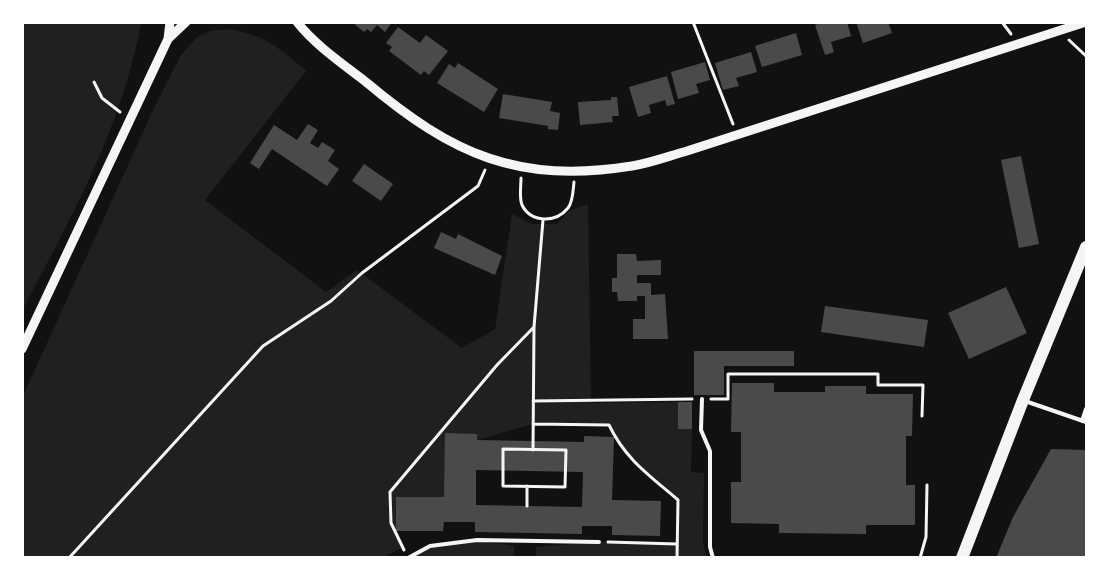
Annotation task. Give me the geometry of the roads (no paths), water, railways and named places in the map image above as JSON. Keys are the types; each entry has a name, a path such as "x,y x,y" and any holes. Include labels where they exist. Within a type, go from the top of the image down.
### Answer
{"main road":[{"path":"962,558 1023,400 1086,247"}],"street":[{"path":"22,349 168,39 170,22"},
{"path":"168,39 186,22"},
{"path":"297,23 396,108 447,142 489,160 522,168 576,172 634,165 737,136 1086,22"}],"lane":[{"path":"702,399 701,430 710,451 710,547 713,558"},
{"path":"1023,400 1084,422 1086,409"},
{"path":"408,558 430,546 477,540 599,542"}]}
